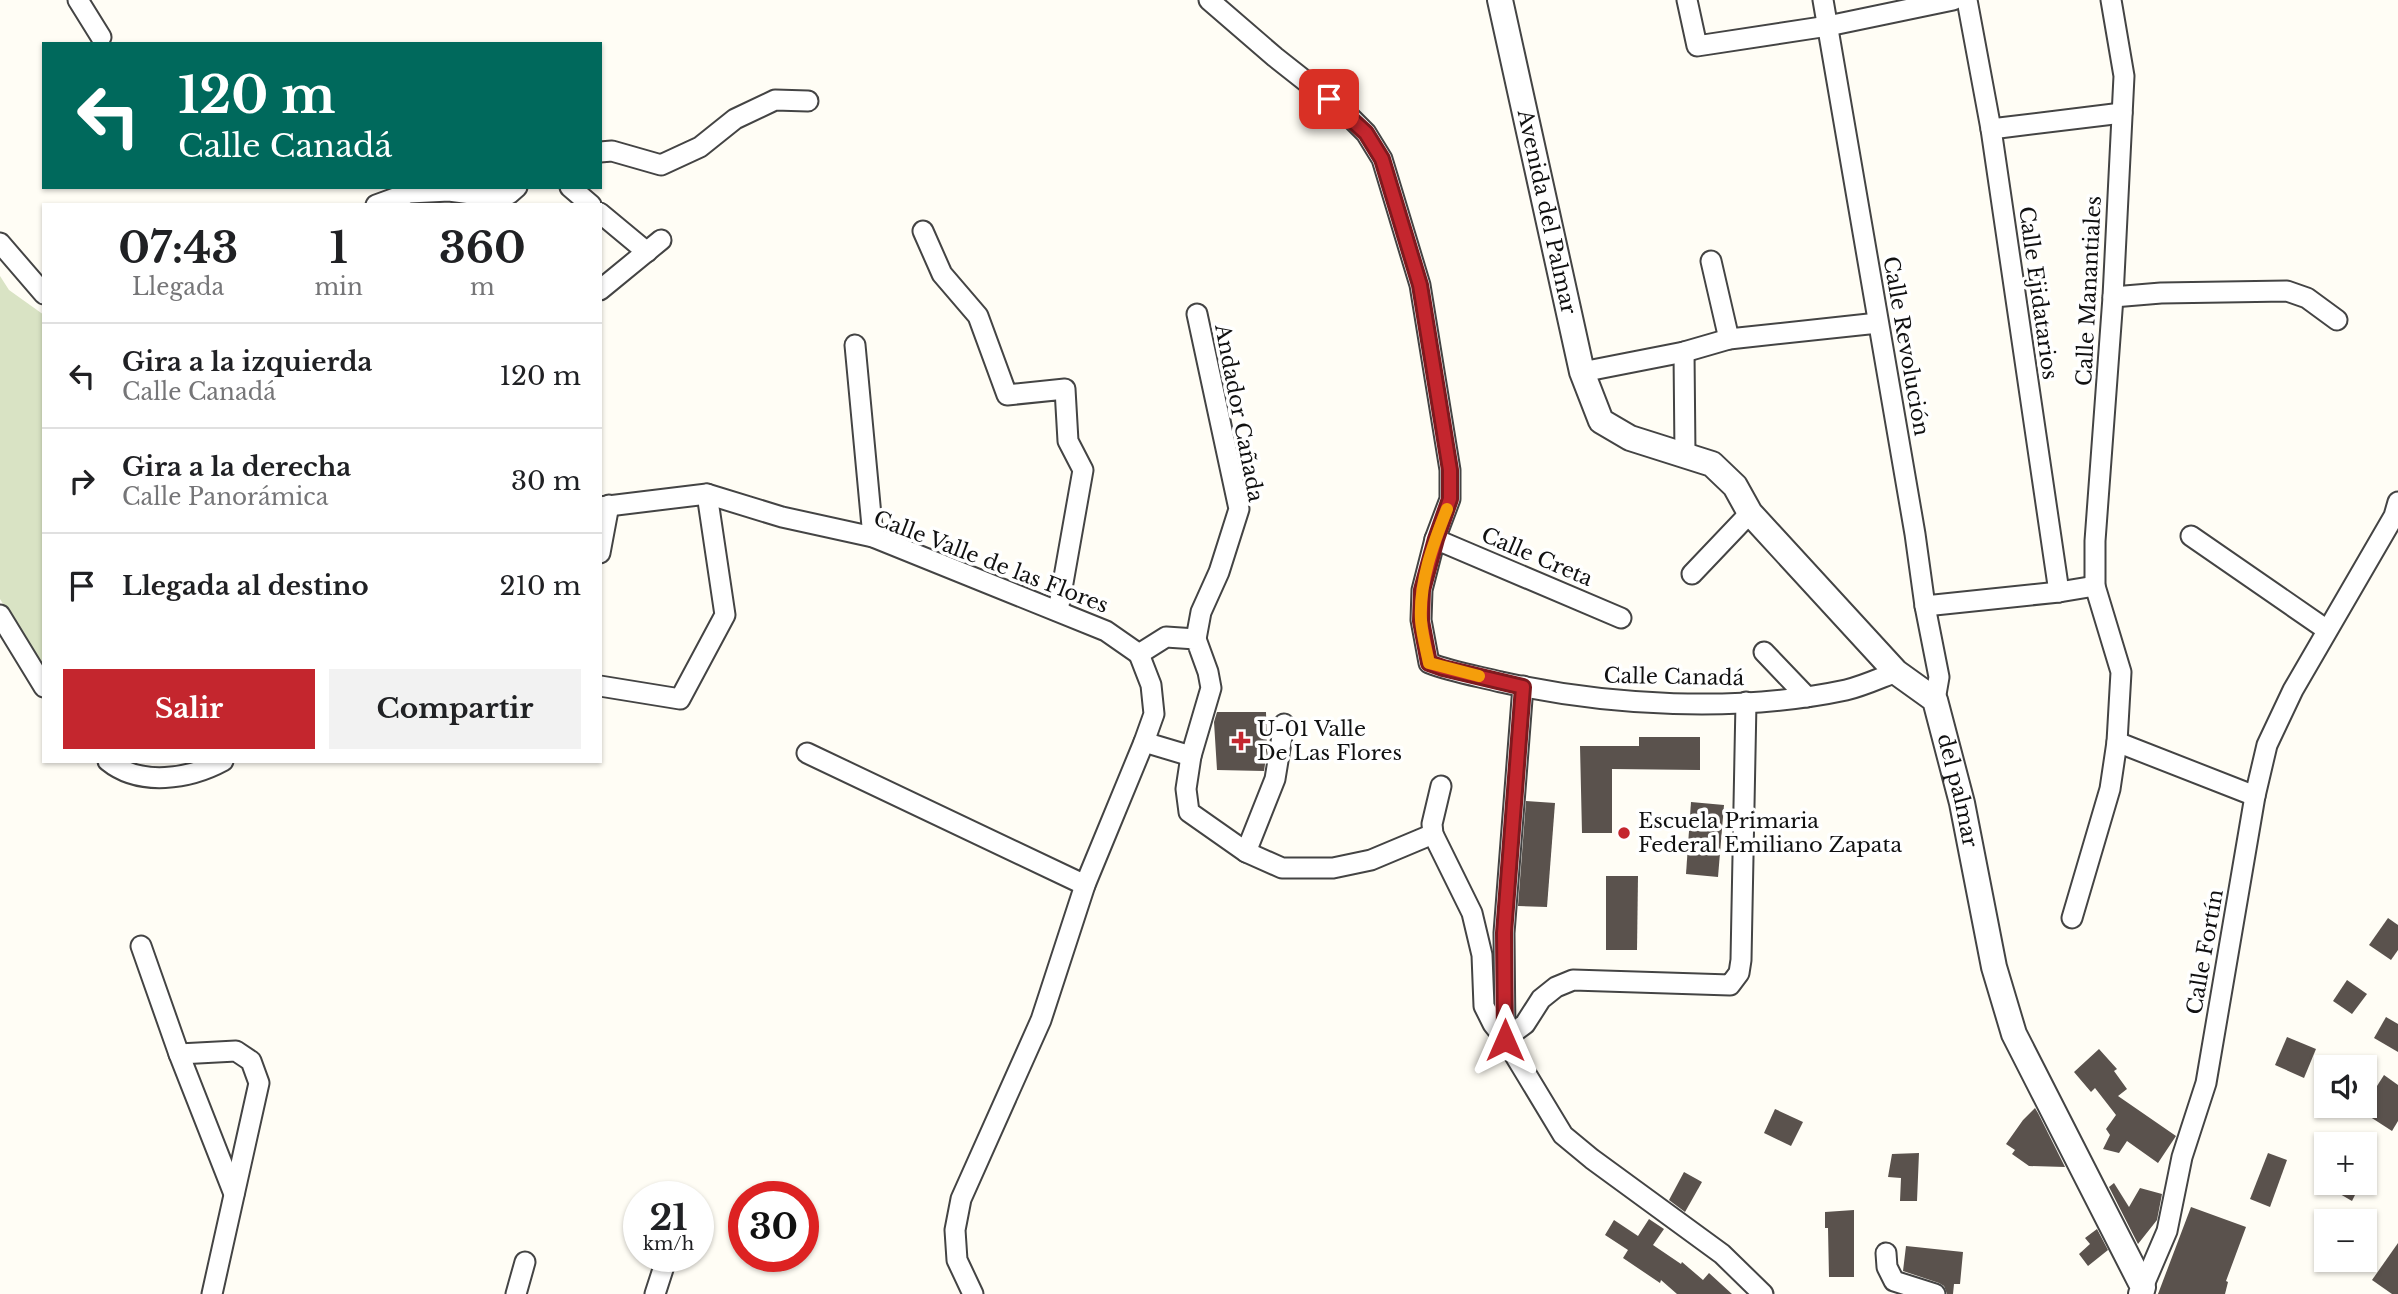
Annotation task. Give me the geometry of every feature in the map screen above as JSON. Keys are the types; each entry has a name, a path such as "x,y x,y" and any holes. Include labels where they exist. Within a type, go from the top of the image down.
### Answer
{"street":[{"path":"78,0 101,37"},
{"path":"1209,0 1346,113 1366,133 1382,159 1420,285 1450,470 1450,499 1436,539"},
{"name":"Avenida del Palmar","path":"1500,0 1582,372 1601,421 1630,438 1685,454"},
{"path":"1688,0 1697,46 1828,26 1953,0"},
{"name":"Calle Revolución","path":"1823,0 1939,677 1936,700"},
{"name":"Calle Ejidatarios","path":"1968,0 1991,129 2059,592"},
{"name":"Calle Manantiales","path":"2072,918 2110,789 2117,742 2121,671 2095,586 2095,541 2113,297 2124,76 2111,0"},
{"path":"602,152 612,150 661,165 700,147 735,119 775,100 808,101"},
{"path":"1991,129 2122,113"},
{"path":"382,203 409,193 449,191 487,195 509,194 515,189"},
{"path":"572,189 589,203"},
{"path":"602,214 654,246 602,288"},
{"path":"923,231 942,274 978,316 1007,395 1065,389 1068,441 1083,470 1058,611"},
{"path":"0,243 42,292"},
{"path":"1711,261 1729,339"},
{"path":"2113,297 2161,292 2287,291 2306,298 2337,320"},
{"name":"Andador Cañada","path":"1196,639 1201,612 1219,572 1239,509 1197,314"},
{"path":"1582,372 1684,352 1729,339 1878,323"},
{"path":"855,345 873,537"},
{"path":"1684,352 1685,454 1712,464 1735,486 1750,513 1896,672 1936,700"},
{"path":"602,686 680,699 725,615 707,494"},
{"name":"Calle Valle de las Flores","path":"605,506 707,494 782,517 873,537 1106,631 1139,654"},
{"name":"Calle Fortín","path":"2142,1291 2167,1231 2182,1157 2206,1083 2255,796 2267,745 2292,690 2394,516 2398,502"},
{"path":"602,534 605,506"},
{"path":"1692,574 1750,513"},
{"path":"2191,536 2328,630"},
{"name":"Calle Creta","path":"1436,539 1621,618"},
{"name":"Calle Canadá","path":"1436,539 1422,590 1421,621 1429,663 1443,668 1523,687 1604,699 1658,703 1745,702 1807,697 1849,690 1896,672"},
{"path":"1925,606 2095,586"},
{"path":"0,615 42,684"},
{"path":"973,1294 957,1260 955,1230 961,1199 1041,1020 1085,885 1154,714 1151,685 1139,654 1166,637 1196,639 1211,688 1191,756 1186,789 1189,812 1246,852 1282,868 1333,868 1370,860 1433,834"},
{"path":"1764,652 1807,697"},
{"path":"1505,1040 1504,933 1523,687"},
{"name":"del palmar","path":"1936,700 1962,803 1994,967 2014,1034 2142,1291"},
{"path":"1505,1040 1525,1024 1541,999 1556,986 1573,980 1730,985 1741,960 1745,702"},
{"path":"1246,852 1276,779 1284,724"},
{"path":"1144,742 1191,756"},
{"path":"2117,742 2255,796"},
{"path":"807,753 1085,885"},
{"path":"112,763 140,776 160,778 204,771 219,763"},
{"path":"1441,786 1432,824 1433,834 1472,913 1482,955 1484,1006 1563,1135 1721,1254 1763,1294"},
{"path":"141,946 233,1194"},
{"path":"179,1054 236,1051 251,1061 259,1083 212,1294"},
{"path":"1886,1253 1887,1267 1894,1281 1934,1294"},
{"path":"516,1294 525,1262"},
{"path":"655,1294 663,1272"}],"green space":[{"path":"0,276 9,290 42,314 42,665 0,599"}],"building":[{"name":"U-01 Valle De Las Flores","path":"1217,712 1266,712 1267,751 1264,771 1217,770 1214,722"},
{"path":"1639,737 1700,737 1700,770 1612,769 1612,833 1582,833 1580,746 1639,746"},
{"path":"1526,801 1555,803 1547,907 1518,906"},
{"path":"1691,802 1724,805 1718,877 1686,874"},
{"path":"1606,876 1638,876 1637,950 1606,950"},
{"path":"2388,918 2398,925 2398,950 2391,960 2369,945"},
{"path":"2347,980 2367,994 2352,1014 2333,1001"},
{"path":"2386,1017 2398,1024 2398,1052 2374,1038"},
{"path":"2287,1037 2316,1049 2304,1078 2275,1065"},
{"path":"2099,1049 2117,1069 2114,1071 2127,1089 2118,1096 2176,1136 2158,1163 2127,1141 2119,1153 2103,1149 2110,1135 2106,1129 2116,1115 2095,1088 2091,1092 2074,1072"},
{"path":"2384,1075 2398,1085 2398,1121 2392,1131 2372,1118 2377,1118 2377,1086"},
{"path":"2035,1108 2065,1167 2029,1166 2012,1154 2015,1150 2006,1144"},
{"path":"1775,1109 1803,1122 1791,1146 1764,1133"},
{"path":"1919,1153 1917,1201 1900,1201 1901,1178 1888,1177 1892,1154"},
{"path":"2268,1153 2287,1160 2270,1207 2250,1199"},
{"path":"1684,1172 1702,1182 1685,1212 1669,1200"},
{"path":"2114,1183 2129,1207 2140,1188 2162,1194 2157,1220 2138,1244 2109,1187"},
{"path":"2342,1195 2355,1195 2352,1201"},
{"path":"2191,1207 2246,1227 2226,1281 2225,1294 2158,1294"},
{"path":"1854,1210 1854,1277 1829,1277 1825,1212"},
{"path":"1649,1219 1664,1229 1653,1245 1681,1264 1682,1262 1703,1280 1709,1273 1732,1294 1677,1294 1661,1280 1660,1283 1623,1258 1628,1250 1605,1235 1614,1220 1638,1236"},
{"path":"2097,1229 2108,1250 2088,1266 2079,1254 2090,1244 2085,1238"},
{"path":"2398,1243 2398,1294 2392,1294 2372,1280"},
{"path":"1906,1246 1963,1252 1960,1284 1954,1284 1953,1294 1947,1294 1944,1286 1939,1283 1903,1271"}],"slow traffic":[{"path":"1447,509 1422,590 1421,621 1425,643 1429,663 1479,676"}],"place":[{"name":"U-01 Valle De Las Flores","path":"1241,741"},
{"name":"Escuela Primaria Federal Emiliano Zapata","path":"1624,833"}],"route":[{"path":"1329,99 1366,133 1382,159 1420,285 1450,470 1450,499 1422,590 1421,621 1429,663 1523,687 1504,933 1505,1040"}]}
